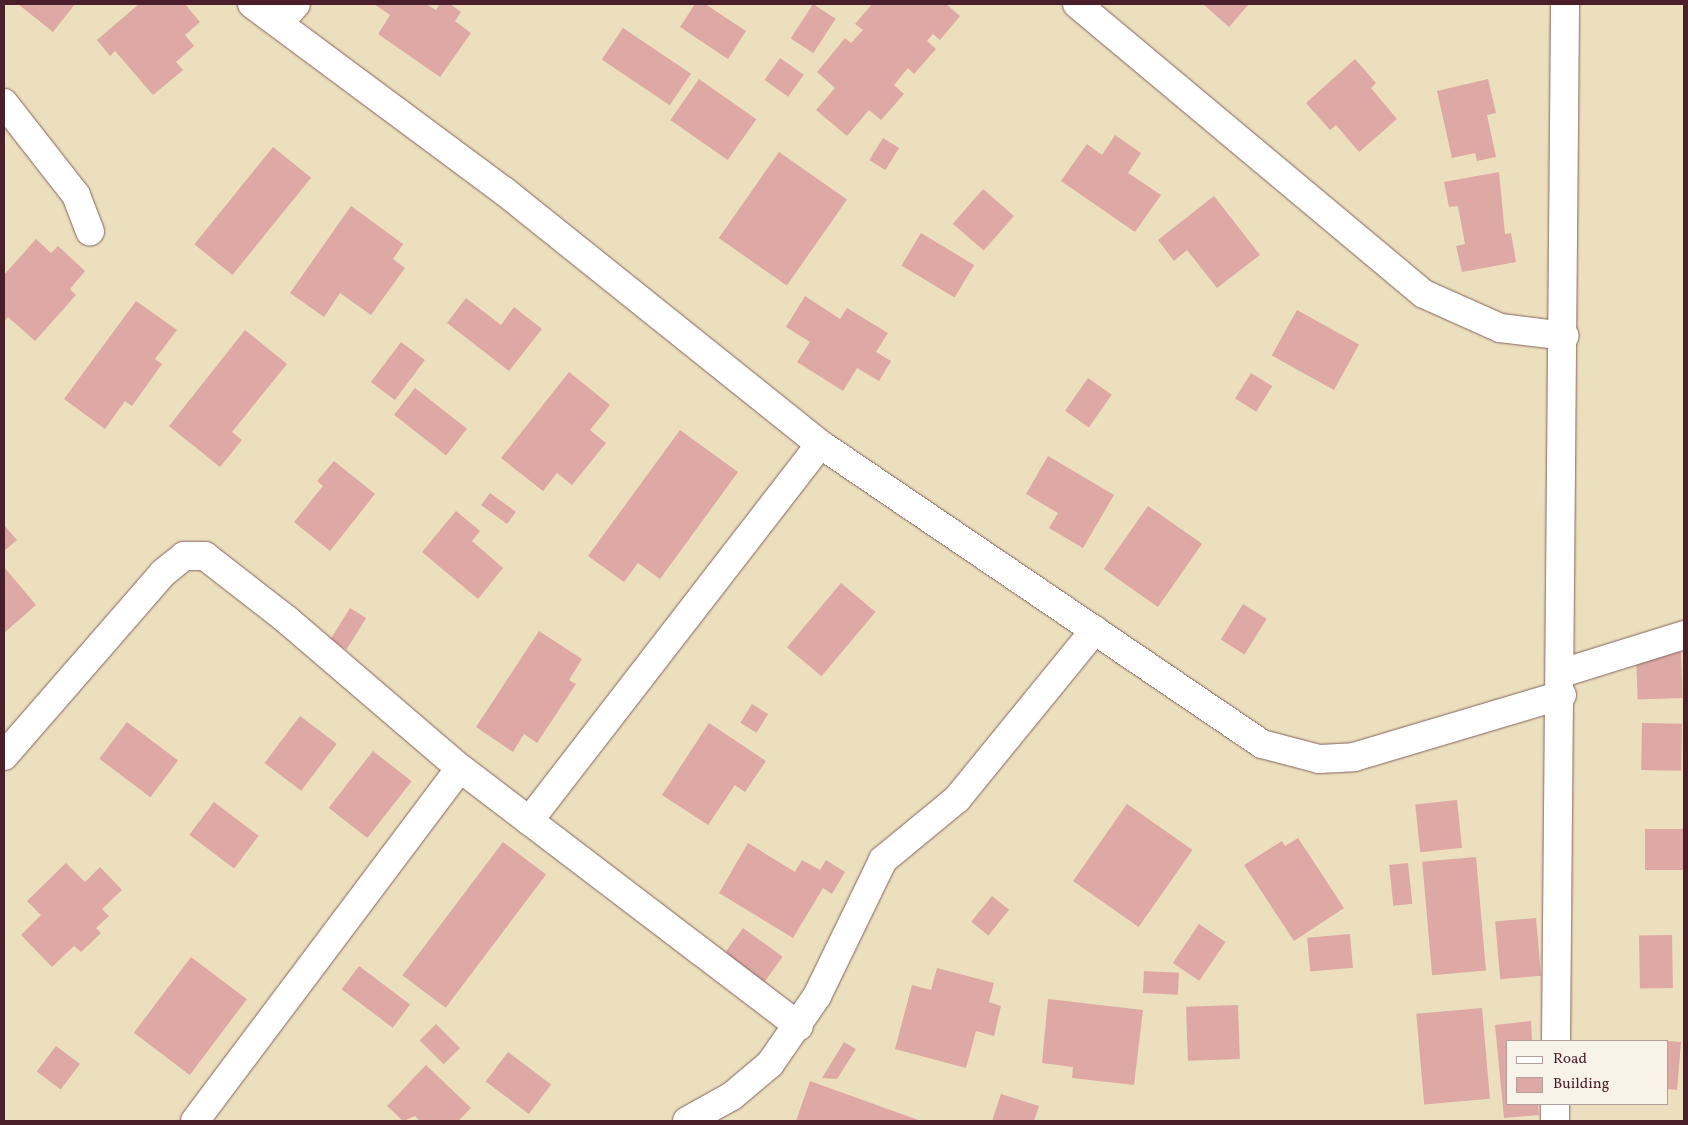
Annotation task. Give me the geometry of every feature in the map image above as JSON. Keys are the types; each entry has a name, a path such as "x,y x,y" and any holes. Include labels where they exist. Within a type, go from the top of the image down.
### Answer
{"street":[{"path":"252,4 288,13 504,191 820,444 1095,630 1235,730 1290,754 1320,758 1354,757 1424,739 1684,635"},
{"path":"1077,4 1424,294 1500,328 1565,336"},
{"path":"1556,1040 1562,684 1565,4"},
{"path":"4,103 76,195 90,231"},
{"path":"529,821 820,444"},
{"path":"4,756 163,573 184,556 205,556 286,619 460,768 799,1026"},
{"path":"687,1121 748,1083 770,1064 799,1026 882,860 957,799 1095,630"},
{"path":"195,1121 460,768"},
{"path":"1555,1105 1555,1121"}],"building":[{"path":"18,4 75,4 53,32"},
{"path":"139,4 185,4 200,22 185,35 194,46 176,62 183,70 153,95 115,51 110,56 97,40"},
{"path":"374,4 426,4 436,10 440,4 450,4 461,12 455,21 471,33 440,77 378,34 390,15"},
{"path":"695,4 705,4 746,31 728,59 680,27"},
{"path":"813,4 836,19 813,53 791,38"},
{"path":"872,4 946,4 960,16 940,40 933,34 927,41 936,49 914,74 908,68 894,85 904,94 881,120 869,110 847,136 816,110 835,88 817,72 845,38 851,43 863,30 855,24"},
{"path":"1203,4 1249,4 1229,27"},
{"path":"623,28 691,74 670,105 602,60"},
{"path":"780,58 804,75 788,97 765,80"},
{"path":"1355,59 1376,83 1371,88 1397,119 1359,152 1336,125 1330,130 1306,103"},
{"path":"699,79 756,119 728,160 670,120"},
{"path":"1488,79 1496,113 1487,115 1496,157 1477,161 1475,153 1452,158 1437,91"},
{"path":"1115,135 1141,153 1128,173 1161,195 1135,232 1061,181 1087,144 1102,155"},
{"path":"883,138 899,148 885,170 869,160"},
{"path":"273,147 311,178 232,275 194,244"},
{"path":"779,152 847,200 787,286 719,238"},
{"path":"1499,172 1505,234 1511,233 1516,262 1462,272 1456,246 1465,244 1458,206 1449,207 1444,182"},
{"path":"983,189 1014,216 984,251 953,224"},
{"path":"1214,196 1260,255 1217,288 1187,250 1174,261 1158,240"},
{"path":"351,206 403,244 393,259 405,268 371,315 340,293 324,317 290,293"},
{"path":"921,233 974,265 955,298 901,266"},
{"path":"36,239 51,253 58,246 85,271 70,289 76,295 35,341 8,317 4,322 4,275"},
{"path":"805,296 840,319 847,308 888,333 876,352 891,361 879,381 857,368 843,391 797,362 810,342 786,327"},
{"path":"466,298 501,325 514,307 542,329 509,371 447,323"},
{"path":"136,301 177,330 155,359 162,364 132,406 125,401 105,429 64,399"},
{"path":"1297,310 1359,344 1334,390 1272,355"},
{"path":"245,330 287,364 232,432 242,440 220,467 169,426"},
{"path":"401,342 425,360 395,400 371,382"},
{"path":"569,372 610,405 590,430 606,443 572,485 557,473 543,491 501,458"},
{"path":"1251,373 1272,386 1256,412 1235,398"},
{"path":"1088,378 1112,395 1089,427 1065,411"},
{"path":"415,388 467,429 446,455 394,415"},
{"path":"680,430 738,472 660,579 638,563 624,582 588,556"},
{"path":"1048,456 1114,495 1083,548 1049,528 1058,513 1026,494"},
{"path":"334,461 375,494 330,551 294,522 323,486 317,481"},
{"path":"490,493 516,512 507,524 481,505"},
{"path":"1148,506 1202,544 1158,607 1104,569"},
{"path":"456,511 480,531 472,541 503,568 478,599 422,552"},
{"path":"4,525 17,540 4,551"},
{"path":"4,567 36,605 4,633"},
{"path":"841,583 875,612 821,676 787,647"},
{"path":"1243,604 1267,619 1244,654 1221,640"},
{"path":"350,608 366,618 347,649 330,639"},
{"path":"539,631 582,659 569,680 576,684 537,743 524,734 513,752 476,727"},
{"path":"1681,652 1683,698 1638,700 1636,654"},
{"path":"752,704 768,714 756,733 740,723"},
{"path":"300,716 337,744 301,791 264,763"},
{"path":"127,722 178,761 150,797 99,759"},
{"path":"709,723 766,761 745,792 735,785 708,825 662,795"},
{"path":"1642,723 1682,724 1681,771 1641,770"},
{"path":"373,751 412,781 367,838 329,808"},
{"path":"1457,800 1462,848 1420,852 1415,804"},
{"path":"214,802 259,836 234,868 189,835"},
{"path":"1127,804 1193,850 1139,927 1073,881"},
{"path":"1645,829 1683,829 1683,870 1645,870"},
{"path":"1298,838 1344,908 1294,941 1244,865 1282,841 1285,846"},
{"path":"503,842 546,874 446,1008 402,975"},
{"path":"748,843 795,872 802,860 820,870 826,860 845,872 832,894 823,888 793,938 719,893"},
{"path":"1476,857 1486,971 1432,975 1422,862"},
{"path":"66,863 85,882 100,867 122,890 102,909 109,916 96,928 101,933 81,952 74,946 52,967 21,935 41,915 27,901"},
{"path":"1408,863 1412,904 1393,906 1389,865"},
{"path":"992,896 1009,910 988,935 971,922"},
{"path":"1536,918 1541,976 1500,979 1495,922"},
{"path":"1199,924 1226,942 1199,981 1173,963"},
{"path":"743,928 783,957 764,982 725,953"},
{"path":"1350,934 1353,968 1310,972 1307,938"},
{"path":"1672,935 1673,988 1640,989 1639,936"},
{"path":"191,957 247,999 190,1075 134,1033"},
{"path":"359,966 410,1005 393,1028 342,989"},
{"path":"937,968 994,983 989,1002 1001,1006 994,1036 976,1031 966,1068 895,1049 912,985 931,990"},
{"path":"1144,971 1179,973 1178,995 1143,993"},
{"path":"1048,999 1143,1010 1134,1085 1072,1078 1073,1067 1042,1063"},
{"path":"1238,1005 1240,1059 1188,1061 1186,1007"},
{"path":"1482,1008 1490,1099 1424,1104 1416,1014"},
{"path":"1531,1021 1532,1040 1506,1040 1506,1105 1538,1105 1539,1115 1504,1118 1495,1025"},
{"path":"436,1024 460,1048 444,1064 420,1040"},
{"path":"1668,1041 1681,1042 1677,1090 1668,1089"},
{"path":"844,1042 856,1049 837,1079 822,1078"},
{"path":"56,1046 80,1064 61,1090 37,1072"},
{"path":"508,1052 551,1084 529,1114 486,1082"},
{"path":"426,1065 471,1108 458,1121 420,1121 415,1116 403,1121 387,1106"},
{"path":"810,1081 921,1121 796,1121"},
{"path":"1001,1094 1039,1106 1034,1121 992,1121"}]}
